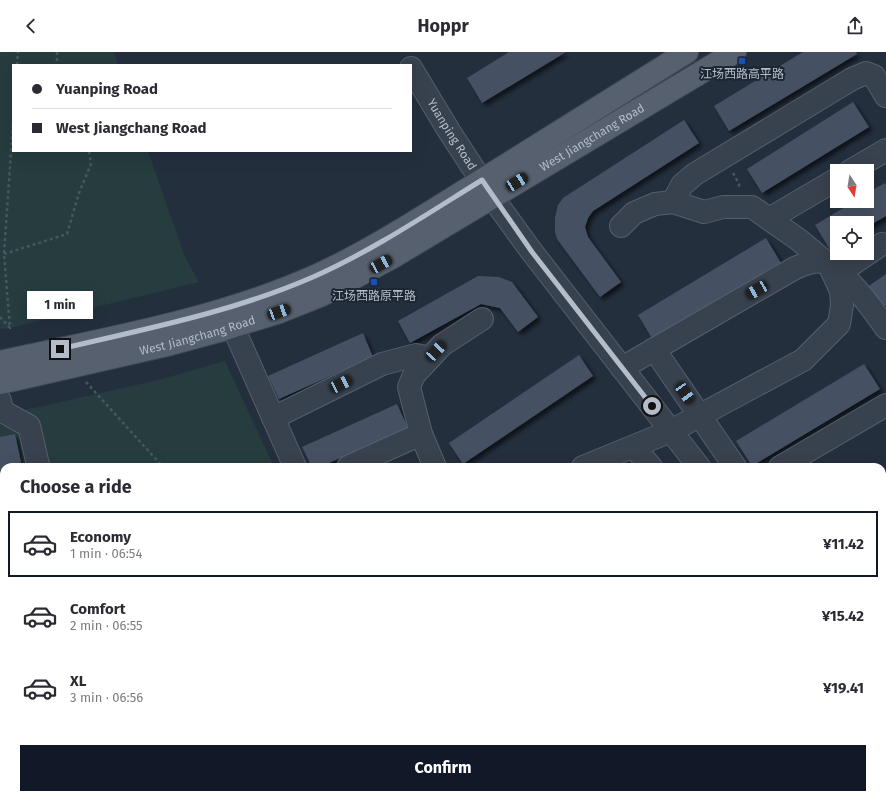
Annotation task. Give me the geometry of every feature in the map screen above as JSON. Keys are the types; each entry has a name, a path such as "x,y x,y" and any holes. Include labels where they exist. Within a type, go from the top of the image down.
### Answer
{"main road":[{"name":"West Jiangchang Road","path":"0,383 172,344 233,327 299,304 345,283 393,257 487,189 687,52"},
{"name":"West Jiangchang Road","path":"0,362 214,312 279,290 336,266 383,240 487,189 735,52"}],"street":[{"path":"402,52 408,64"},
{"name":"Yuanping Road","path":"412,70 449,131 487,189 532,252 696,463"},
{"path":"673,202 682,185 695,174 852,79 866,73 874,76 886,96"},
{"path":"862,164 886,150"},
{"path":"769,218 830,183"},
{"path":"621,226 634,213 655,204 673,202 704,212 723,207 752,207 799,240 853,286 886,328"},
{"path":"834,269 882,244"},
{"path":"593,463 671,431 803,360 839,324 842,305 841,291 834,269 821,261 808,263 795,268 622,368"},
{"path":"433,463 421,434 409,387 414,375 442,345 482,319"},
{"path":"233,327 292,463"},
{"path":"654,349 732,463"},
{"path":"273,418 382,364 416,355 430,358"},
{"path":"787,463 886,405"},
{"path":"1,408 29,426 38,463"},
{"path":"357,463 421,434"},
{"path":"634,447 648,463"}],"path":[{"path":"17,64 18,52"},
{"path":"56,52 57,64"},
{"path":"0,317 10,328 4,254 12,138"},
{"path":"4,254 67,234 91,164 88,152"},
{"path":"723,158 739,184 741,207"},
{"path":"72,366 160,463"}],"green space":[{"path":"0,52 114,52 118,64 12,64 12,152 148,152 185,257 199,282 10,328 0,329"},
{"path":"225,361 272,463 43,463 21,411 158,380"},
{"path":"0,416 23,430 29,463 21,463 15,434 0,437"}],"building":[{"path":"509,52 566,52 482,103 467,78"},
{"path":"803,52 856,52 857,54 729,131 714,106"},
{"path":"853,102 869,127 762,193 747,169"},
{"path":"684,120 699,143 593,211 588,218 585,227 588,237 621,282 600,297 557,239 555,232 555,218 558,205 563,198"},
{"path":"885,183 886,185 886,216 874,223 874,216 830,216 843,208 874,208 874,189"},
{"path":"830,216 830,250 815,225"},
{"path":"766,238 781,263 653,340 638,315"},
{"path":"886,274 886,305 881,309 866,288"},
{"path":"478,276 499,277 512,282 538,317 518,332 500,308 481,304 410,343 398,321"},
{"path":"363,333 373,357 279,399 268,376"},
{"path":"579,355 593,376 464,463 462,463 449,443"},
{"path":"864,364 880,389 757,463 750,463 736,441"},
{"path":"397,404 408,428 329,463 310,463 302,447"},
{"path":"15,434 21,463 0,463 0,437"}],"place":[{"name":"江场西路高平路","path":"742,61"},
{"name":"江场西路原平路","path":"374,282"}],"route":[{"path":"60,349 214,312 292,286 336,266 383,240 482,180 492,197 532,252 652,406"}]}
